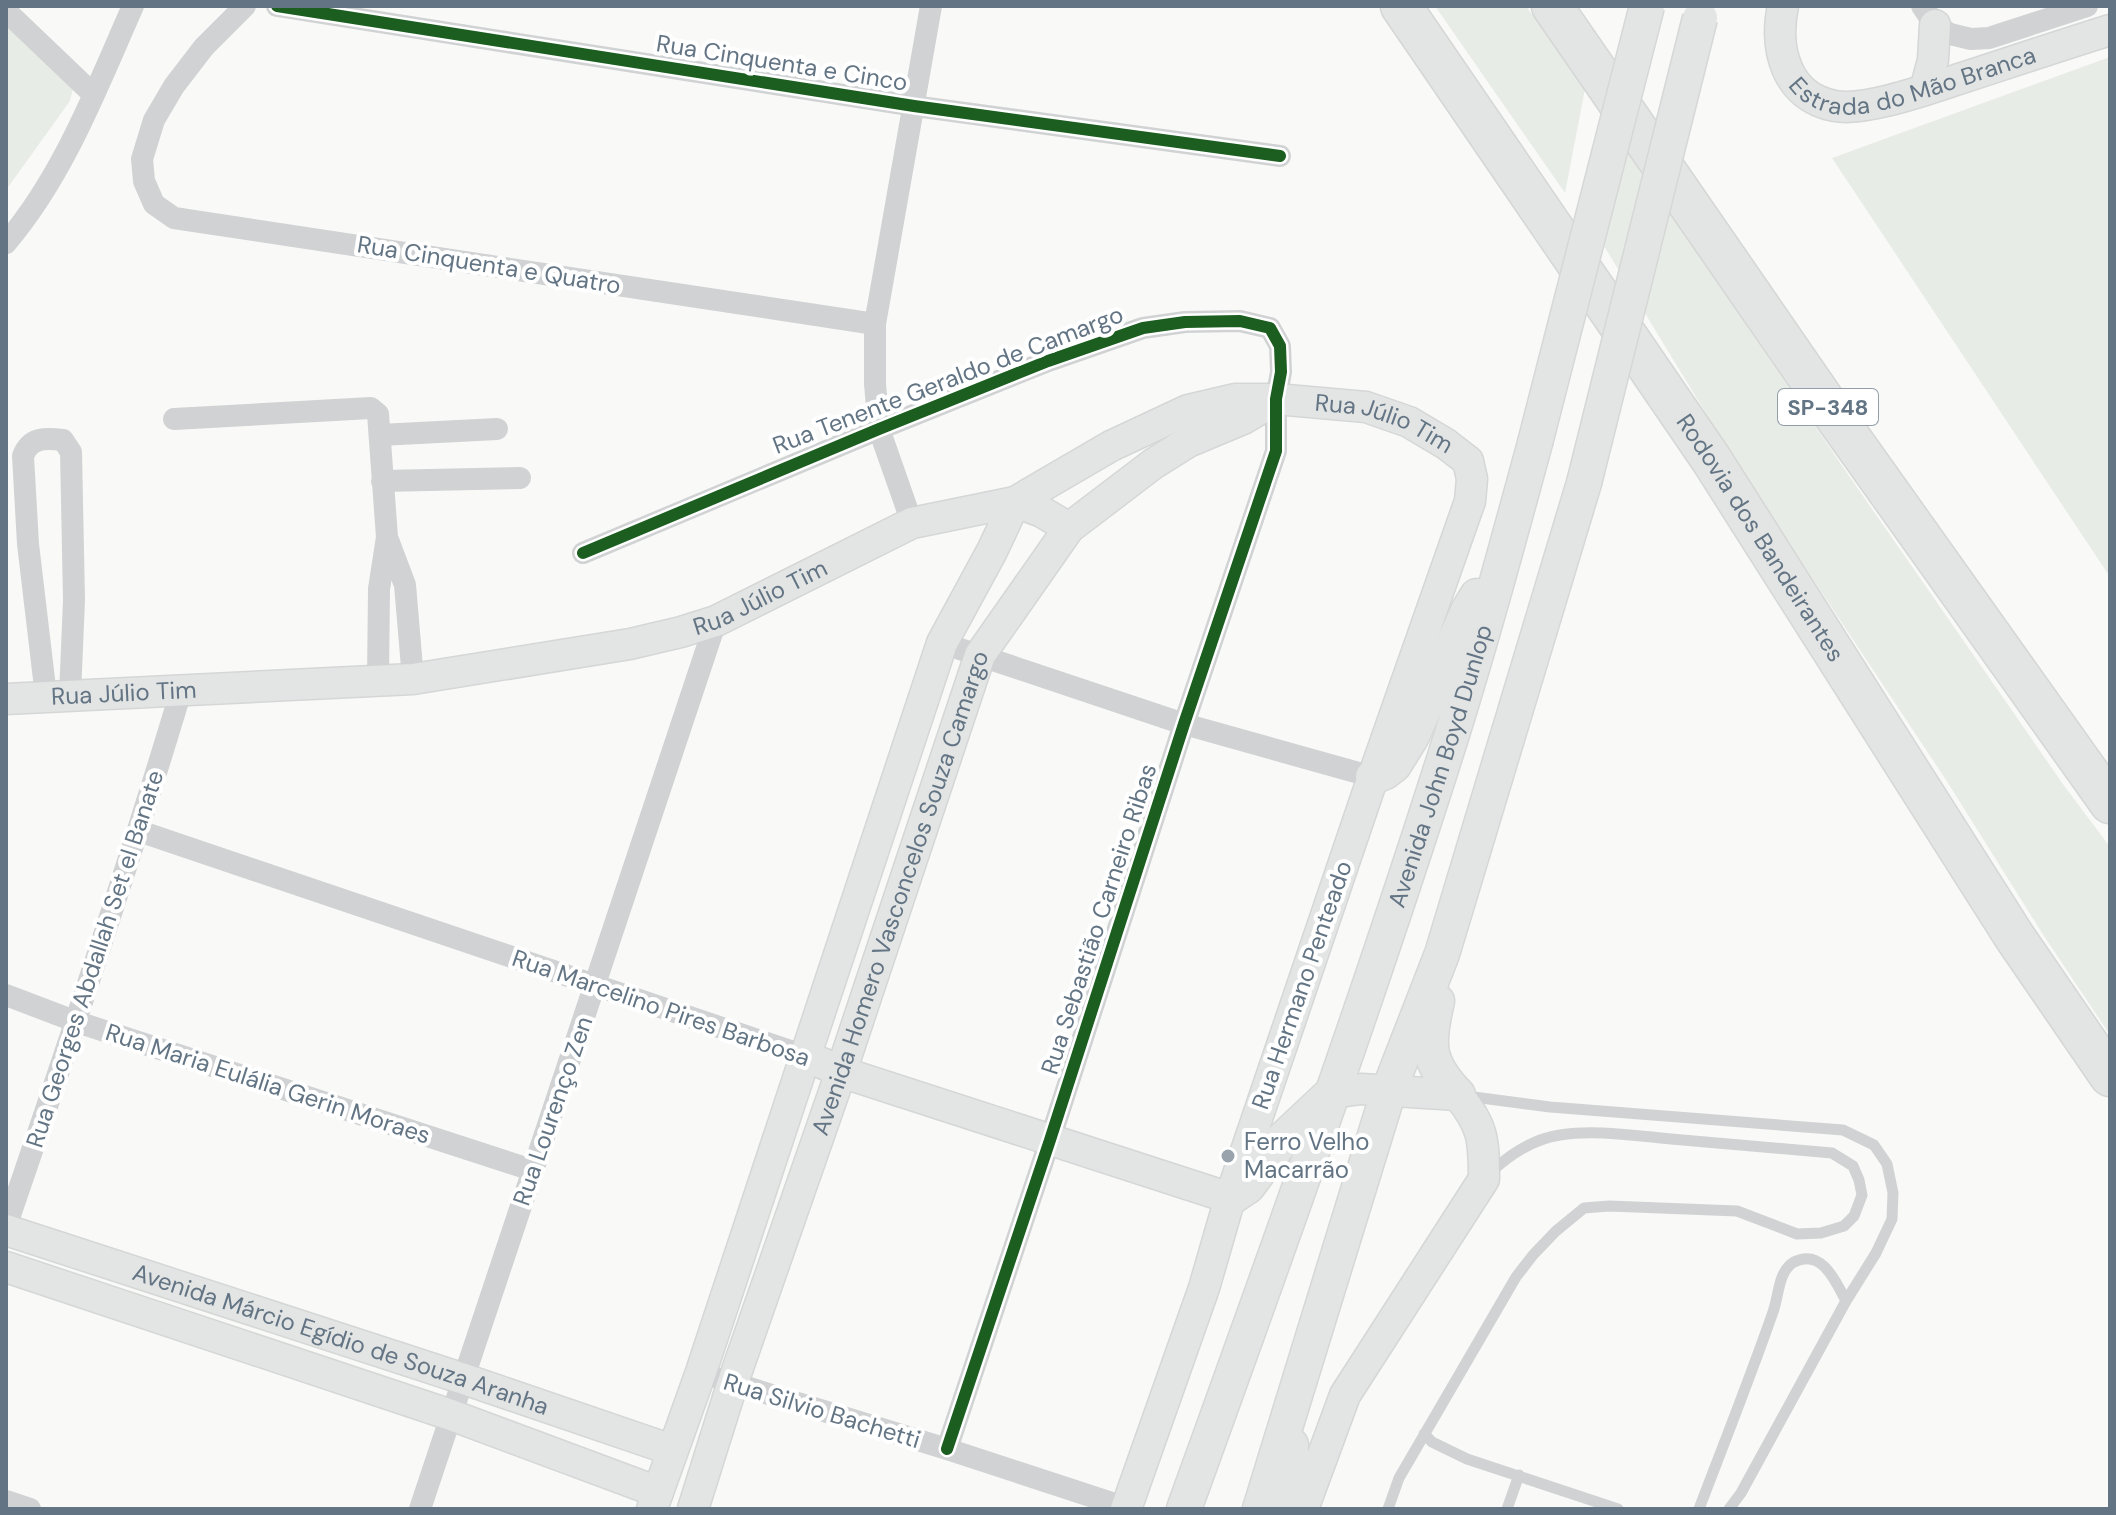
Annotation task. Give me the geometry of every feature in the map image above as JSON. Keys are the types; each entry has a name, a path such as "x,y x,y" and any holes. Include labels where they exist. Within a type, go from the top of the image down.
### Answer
{"highway":[{"name":"Rodovia dos Bandeirantes","path":"1401,6 1711,459 2014,936 2110,1076"},
{"name":"SP-348","path":"1552,6 1839,422 2110,803"}],"main road":[{"name":"Avenida John Boyd Dunlop","path":"1184,1509 1273,1264 1448,749 1535,443 1647,6"},
{"name":"Estrada do Mão Branca","path":"1783,6 1779,26 1785,65 1801,89 1817,101 1837,107 1886,101 2110,30"},
{"path":"1260,1509 1389,1090 1442,954 1584,483 1701,12"},
{"path":"1925,90 1933,60 1928,15"},
{"name":"Rua Júlio Tim","path":"6,699 413,679 531,662 681,632 716,621 912,523 1015,502 1111,446 1188,410 1235,399 1276,399 1366,407 1409,422 1468,461"},
{"name":"Avenida Homero Vasconcelos Souza Camargo","path":"693,1509 732,1385 841,1072 980,655 1069,528 1153,464 1188,442 1243,419 1276,399"},
{"name":"Rua Hermano Penteado","path":"1126,1508 1204,1288 1230,1198 1470,501 1472,479 1468,461"},
{"path":"1015,502 1042,512 1069,528"},
{"name":"Avenida Homero Vasconcelos Souza Camargo","path":"655,1500 701,1372 942,643 1015,502"},
{"path":"1373,777 1394,765 1412,736 1468,611 1477,596 1500,573"},
{"path":"1303,1509 1345,1395 1484,1179 1483,1138 1473,1114 1438,1072 1432,1059 1430,1042 1441,984 1442,954"},
{"name":"Rua Marcelino Pires Barbosa","path":"805,1056 841,1072 1230,1198"},
{"path":"1230,1198 1248,1186 1282,1140 1332,1093 1361,1089 1458,1095"},
{"name":"Avenida Márcio Egídio de Souza Aranha","path":"6,1228 672,1450"},
{"name":"Avenida Márcio Egídio de Souza Aranha","path":"6,1267 451,1415 655,1500"},
{"path":"1290,1509 1291,1409"}],"street":[{"path":"6,243 43,193 94,95 133,6"},
{"name":"Rua Cinquenta e Quatro","path":"245,6 204,47 174,86 154,120 142,159 144,181 154,204 174,218 875,324"},
{"name":"Rua Cinquenta e Cinco","path":"277,6 914,106 1280,156"},
{"path":"912,523 879,429 875,324 931,6"},
{"path":"1928,15 1950,34 1971,39 1989,38 2087,6"},
{"path":"6,11 94,95"},
{"name":"Rua Tenente Geraldo de Camargo","path":"583,553 1048,361 1143,328 1185,322 1240,321 1270,328 1280,346 1281,372 1276,399"},
{"name":"Rua Sebastião Carneiro Ribas","path":"947,1449 1276,451 1276,399"},
{"path":"174,419 371,408 378,414 387,537 379,589 378,680"},
{"path":"380,435 497,429"},
{"path":"49,438 63,440 71,452 74,600 58,696 28,544 23,456 33,440 49,438"},
{"path":"382,481 520,478"},
{"path":"387,537 405,585 413,679"},
{"name":"Rua Lourenço Zen","path":"420,1509 716,621"},
{"path":"942,643 1184,724 1373,777"},
{"name":"Rua Georges Abdallah Set el Banate","path":"6,1228 77,1022 181,691"},
{"name":"Rua Marcelino Pires Barbosa","path":"139,831 805,1056"},
{"name":"Rua Maria Eulália Gerin Moraes","path":"6,995 77,1022 532,1170"},
{"name":"Rua Silvio Bachetti","path":"701,1372 732,1385 947,1449 1126,1508"},
{"path":"6,1501 30,1509"}],"lane":[{"path":"1458,1095 1550,1107 1843,1130 1874,1145 1887,1164 1893,1193 1892,1219 1876,1253 1846,1301 1741,1493 1729,1509"},
{"path":"1388,1509 1399,1478 1516,1277 1548,1239 1584,1208 1609,1206 1737,1211 1797,1234 1821,1233 1844,1226 1854,1216 1862,1195 1853,1166 1832,1153 1594,1133 1558,1135 1527,1146 1505,1158 1484,1179"},
{"path":"1699,1509 1775,1308 1784,1272 1791,1263 1805,1259 1821,1263 1832,1272 1846,1301"},
{"path":"1424,1434 1432,1442 1467,1459 1618,1509"},
{"path":"1507,1509 1519,1475"}],"shaded area":[{"path":"1435,6 1526,6 1585,89 1565,193"},
{"path":"6,20 73,89 70,101 6,190"},
{"path":"2110,57 2110,577 1832,158"},
{"path":"1627,150 1845,470 2110,847 2110,1035 1738,466 1604,246"}],"cycle path":[{"path":"277,6 914,106 1280,156"},
{"path":"583,553 1048,361 1143,328 1185,322 1240,321 1270,328 1280,346 1276,451 947,1449"}],"place":[{"name":"Ferro Velho Macarrão","path":"1228,1156"}]}
